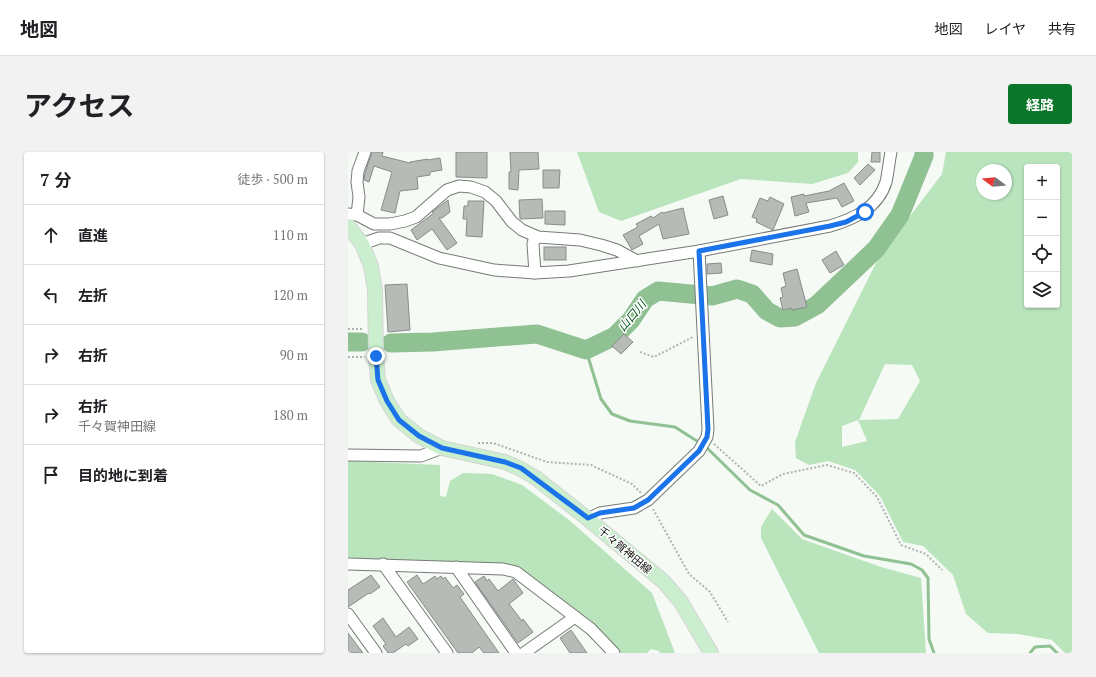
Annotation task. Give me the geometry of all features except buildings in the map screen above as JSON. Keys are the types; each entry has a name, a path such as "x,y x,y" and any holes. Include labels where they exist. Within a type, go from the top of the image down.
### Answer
{"main road":[{"name":"千々賀神田線","path":"351,218 371,266 375,290 375,329 378,380 387,401 399,420 419,436 442,448 505,462 521,468 588,518 664,582 681,602 711,653"}],"street":[{"path":"365,152 358,171 357,182 359,198 351,218 374,224 390,224 405,221 416,217 447,190 459,186 472,187 485,192 496,200 512,222 522,230 538,237 580,240 601,245 616,250 637,261"},
{"path":"374,224 390,238 439,258 494,270 535,273 569,271 699,251 830,226 852,218 865,212 878,198 886,183 891,152"},
{"path":"535,273 532,244 538,237"},
{"path":"362,244 379,238 390,238"},
{"path":"588,518 600,513 634,508 648,500 699,451 707,437 708,429 699,251"},
{"path":"348,455 421,456 442,448"},
{"path":"348,564 503,569 516,572 591,629 614,653"},
{"path":"383,564 447,653"},
{"path":"456,567 516,653"},
{"path":"348,614 376,653"},
{"path":"524,653 575,617"}],"path":[{"path":"348,329 375,329"},
{"path":"640,352 654,357 703,332"},
{"path":"348,357 376,356"},
{"path":"707,437 761,486 784,474 827,465 854,473 877,497 901,545 926,554 942,570"}],"green space":[{"path":"577,152 858,152 858,162 848,173 812,184 741,179 621,221 599,212"},
{"path":"946,152 1072,152 1072,653 1065,653 1052,640 1018,634 988,633 966,614 953,575 923,546 903,542 880,496 855,470 828,461 809,465 796,458 795,442 816,383 879,257 942,174","holes":["885,364 912,365 920,381 898,419 859,420","858,420 867,441 842,447 842,426"]},
{"path":"348,461 440,465 440,496 446,497 450,481 463,473 492,474 522,485 569,520 652,593 675,653 660,653 659,651 651,649 647,653 620,653 589,621 514,567 348,560"},
{"path":"772,509 802,539 881,567 921,578 926,653 819,653 761,538 761,527"}],"waterway":[{"name":"山口川","path":"391,343 433,342 537,334 586,350 615,336 631,320 645,299 658,291 712,296 737,289 752,294 767,311 780,318 795,317 817,305 876,249 900,215 924,156 924,152"},
{"name":"山口川","path":"348,342 362,342"},
{"path":"586,350 601,399 612,414 630,421 675,427 700,443"},
{"path":"705,446 750,490 778,505 804,535 864,556 911,564 922,570 928,578 929,639 934,653"},
{"path":"1030,653 1035,647 1050,646 1057,653"}],"route":[{"path":"376,356 378,380 387,401 399,420 419,436 442,448 505,462 521,468 588,518 600,513 634,508 648,500 699,451 707,437 708,429 699,251 830,226 846,222 865,212"}]}
